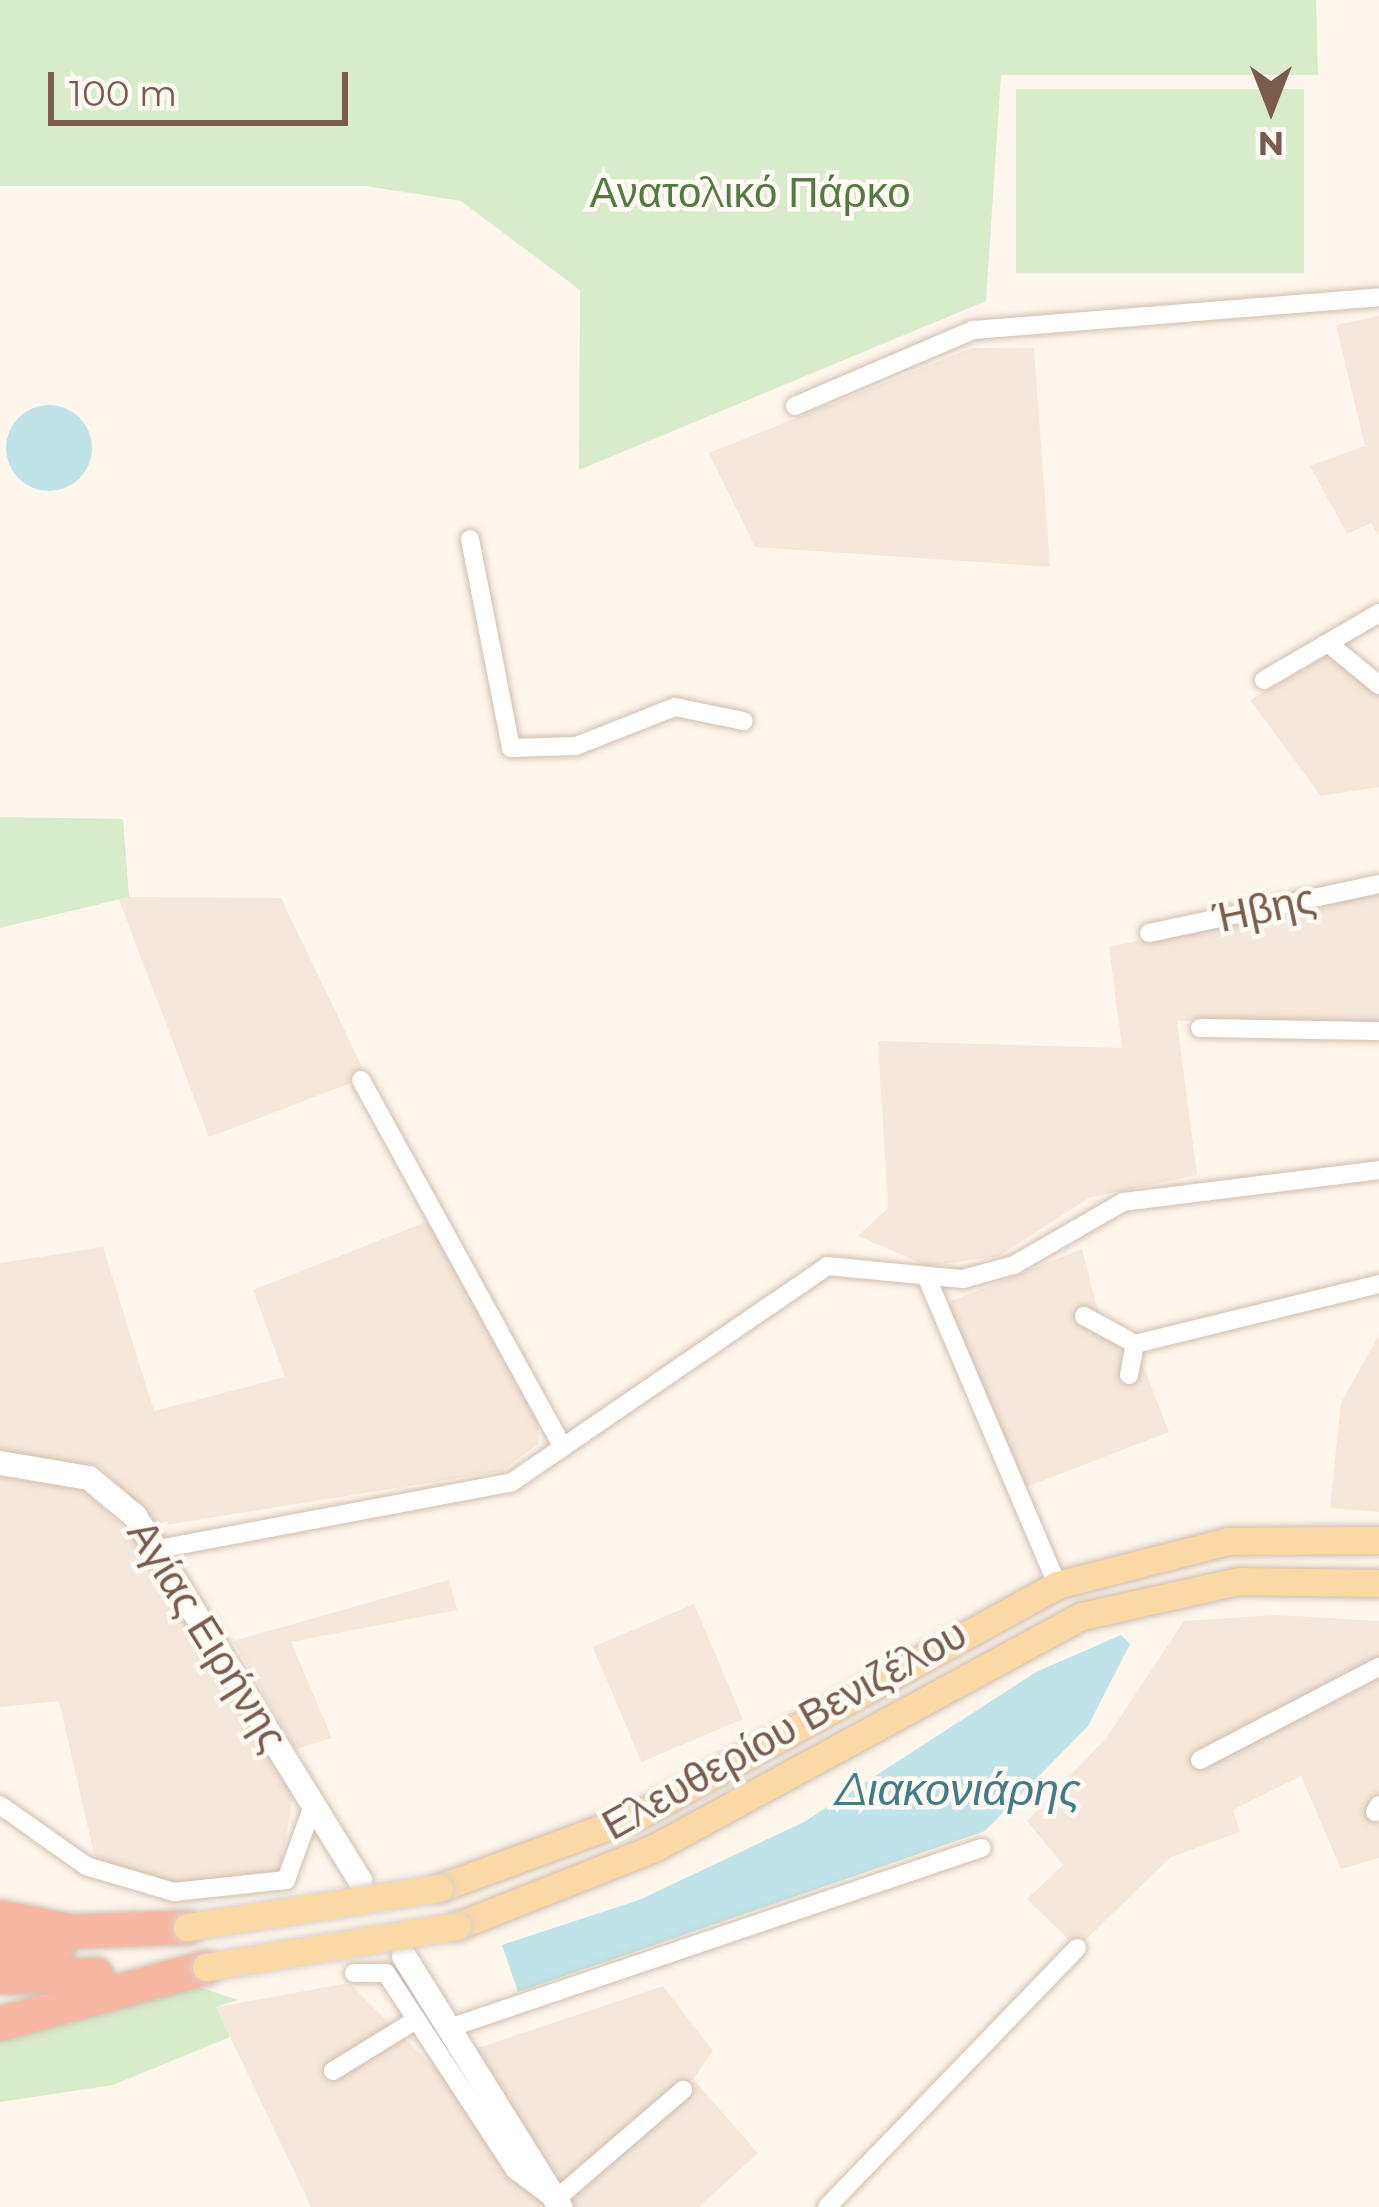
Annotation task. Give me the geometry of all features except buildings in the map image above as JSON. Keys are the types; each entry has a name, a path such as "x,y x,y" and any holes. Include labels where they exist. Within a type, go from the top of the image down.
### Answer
{"highway":[{"path":"0,1917 72,1931 187,1928"},
{"path":"0,1946 187,1928"},
{"path":"0,1977 206,1967"},
{"path":"0,2023 206,1967"}],"main road":[{"name":"Ελευθερίου Βενιζέλου","path":"187,1928 439,1888 615,1827 1057,1585 1228,1541 1379,1540"},
{"name":"Ελευθερίου Βενιζέλου","path":"206,1967 457,1927 655,1848 1082,1616 1240,1581 1379,1583"}],"street":[{"path":"795,406 973,330 1379,297"},
{"path":"470,539 511,748 576,746 675,707 744,721"},
{"path":"1264,680 1379,613"},
{"path":"1328,643 1379,685"},
{"name":"Ήβης","path":"1149,933 1379,884"},
{"path":"1200,1028 1379,1031"},
{"path":"361,1080 563,1447"},
{"path":"159,1549 489,1491 563,1447 812,1273 866,1264 926,1278 1005,1269 1124,1202 1379,1170"},
{"path":"926,1278 1057,1585"},
{"path":"1084,1316 1135,1344 1379,1284"},
{"path":"1129,1376 1135,1344"},
{"name":"Αγίας Ειρήνης","path":"0,1463 98,1483 159,1549 360,1881"},
{"path":"1200,1760 1379,1667"},
{"path":"0,1805 86,1866 174,1892 290,1877 314,1803"},
{"path":"449,2028 981,1848"},
{"path":"827,2207 1077,1948"},
{"path":"404,1956 558,2204"},
{"path":"354,1972 386,1973 515,2170 558,2204"},
{"path":"333,2071 416,2020"},
{"path":"558,2204 683,2090"}],"shaded area":[{"path":"1379,316 1379,536 1371,523 1347,534 1310,466 1365,446 1336,325"},
{"path":"972,348 1034,348 1050,567 755,547 709,453"},
{"path":"1328,655 1379,690 1379,787 1321,796 1250,700"},
{"path":"1379,889 1379,1025 1177,1021 1197,1175 1089,1198 999,1256 928,1266 858,1236 888,1208 878,1041 1122,1048 1109,947"},
{"path":"118,897 281,898 367,1077 209,1137"},
{"path":"431,1220 540,1415 538,1444 502,1471 159,1526 98,1465 0,1452 0,1263 103,1247 154,1411 285,1377 253,1290"},
{"path":"1082,1249 1102,1327 1142,1363 1169,1432 1021,1489 939,1306"},
{"path":"1379,1335 1379,1512 1330,1508 1341,1403"},
{"path":"0,1477 83,1490 140,1542 293,1795 280,1873 175,1885 97,1867 59,1701 0,1707"},
{"path":"449,1580 457,1610 291,1642 332,1738 296,1749 233,1641"},
{"path":"694,1604 743,1719 642,1762 593,1647"},
{"path":"1275,1615 1379,1621 1379,1858 1341,1869 1301,1776 1233,1810 1240,1832 1171,1857 1077,1948 1027,1899 1063,1865 1027,1821 1107,1737 1184,1621"},
{"path":"349,1983 430,2064 663,1986 713,2051 693,2079 758,2153 699,2207 311,2207 216,2007"}],"green space":[{"name":"Ανατολικό Πάρκο","path":"0,0 1316,0 1318,75 1001,75 986,301 579,470 580,290 461,201 366,186 0,186"},
{"path":"1016,89 1304,89 1304,273 1016,273"},
{"path":"0,817 123,819 129,897 0,928"},
{"path":"184,1982 238,2000 216,2007 230,2037 113,2085 0,2102 0,2039 22,2025"}],"water":[{"path":"49,405 80,417 92,448 80,479 49,491 18,479 6,448 18,417"},
{"name":"Διακονιάρης","path":"1121,1635 1130,1644 1088,1726 985,1831 518,1992 502,1945 639,1900 804,1822 1036,1672"}]}
